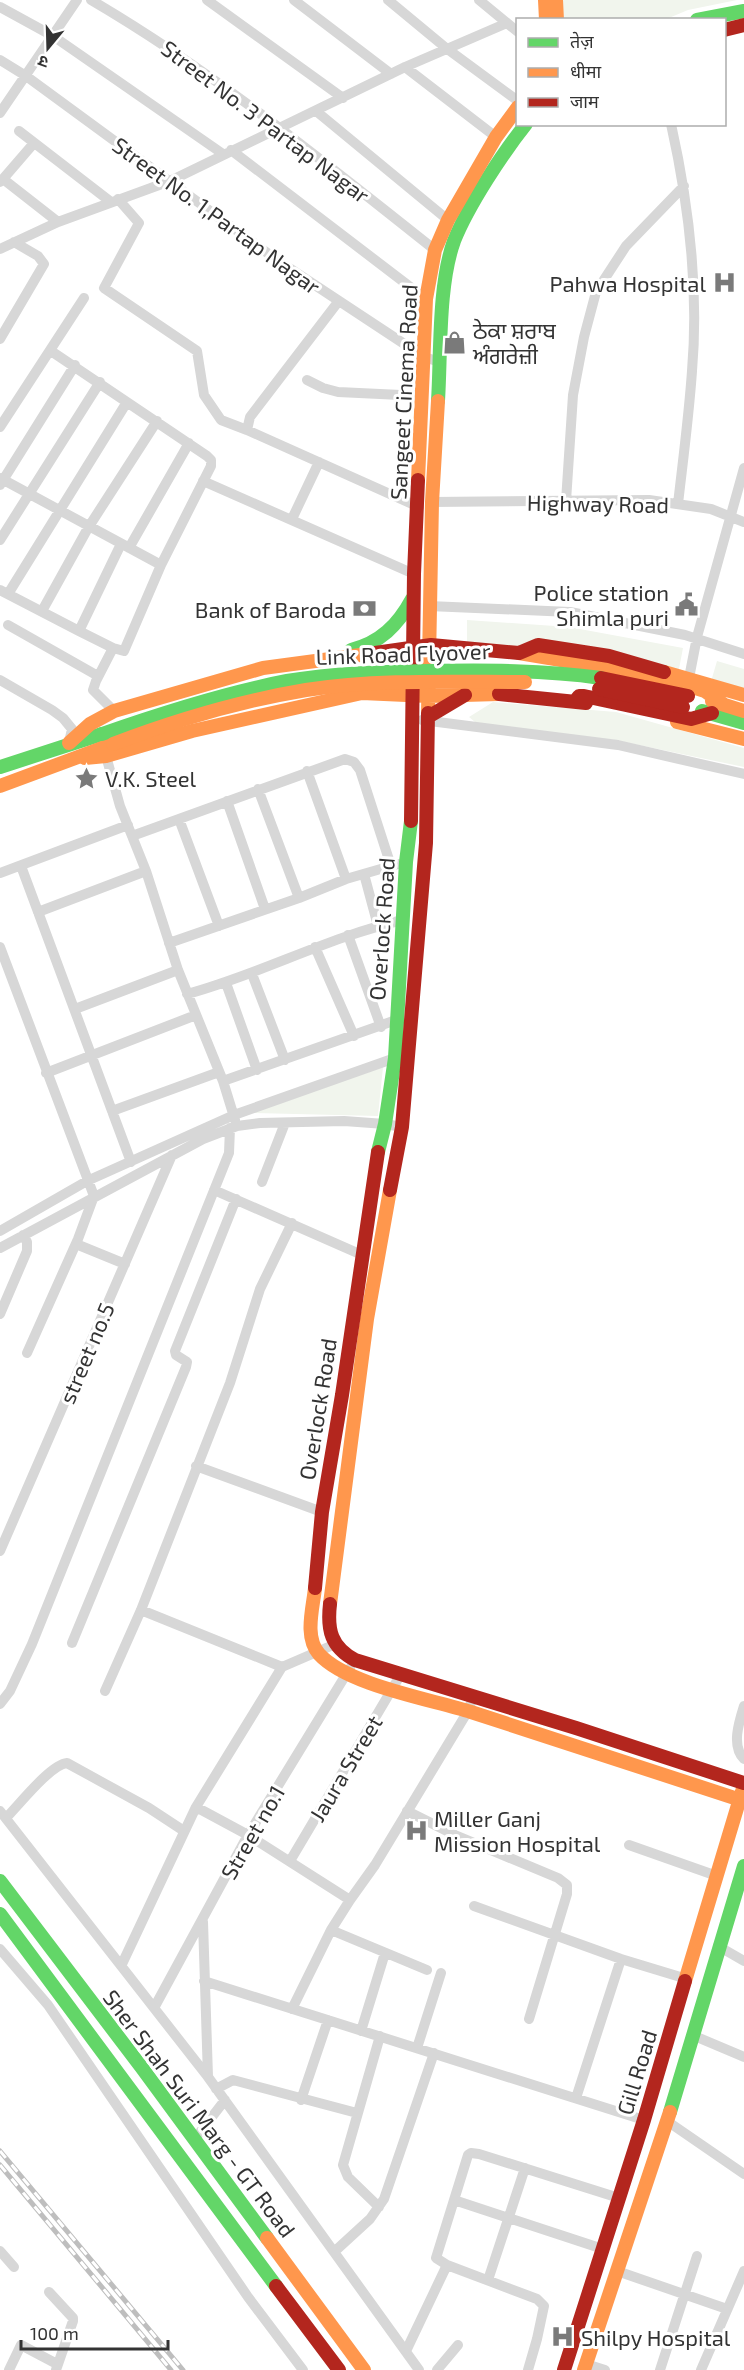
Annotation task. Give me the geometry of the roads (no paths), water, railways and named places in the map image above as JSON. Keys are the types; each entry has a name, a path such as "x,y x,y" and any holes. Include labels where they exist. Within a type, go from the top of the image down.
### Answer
{"street":[{"path":"0,113 77,0"},
{"name":"Street No. 3 Partap Nagar","path":"91,0 166,46 281,128 435,250"},
{"path":"207,0 343,98"},
{"path":"294,0 391,74"},
{"path":"388,0 516,100"},
{"path":"479,0 516,30"},
{"path":"545,0 546,18"},
{"path":"556,0 557,18"},
{"path":"0,7 53,36 227,152 426,299"},
{"path":"707,18 744,11"},
{"path":"0,249 58,222 170,181 405,67 507,23"},
{"path":"726,30 744,25"},
{"name":"Street No. 1,Partap Nagar","path":"0,60 26,76 338,302 424,357 440,362"},
{"path":"405,67 496,136"},
{"name":"Sangeet Cinema Road","path":"431,645 422,396 426,299 435,250 448,220 496,136 516,110"},
{"path":"316,111 448,220"},
{"name":"Sangeet Cinema Road","path":"414,649 414,574 425,504 449,261 454,242 470,209 524,126"},
{"path":"671,126 684,186 694,295 692,370 678,504"},
{"path":"20,131 115,200 139,223 104,288 197,351 204,395 221,420 425,504"},
{"path":"34,143 2,180 58,222"},
{"path":"566,501 573,395 584,337 596,292 626,246 684,186"},
{"path":"0,339 43,269 44,262 38,256 14,242"},
{"path":"0,427 84,298"},
{"path":"247,430 250,417 338,302"},
{"path":"51,351 100,382 211,460 211,466 161,566 124,651 113,648 4,592 127,402"},
{"path":"75,365 1,481 161,566"},
{"path":"308,381 338,392 422,396"},
{"path":"0,540 100,382"},
{"path":"42,611 88,528 157,421"},
{"path":"79,631 125,546 189,443"},
{"path":"292,519 319,462"},
{"path":"689,678 696,639 730,516 740,498 744,468"},
{"path":"203,481 414,574"},
{"name":"Highway Road","path":"425,504 649,500 711,509 744,522"},
{"path":"262,668 290,659 358,649 386,636 403,617 415,594"},
{"path":"429,606 570,612 696,639 744,654"},
{"path":"8,625 98,676"},
{"path":"0,1704 10,1691 32,1644 229,1153 234,1123 221,1076 178,970 130,830 107,744 142,747 192,731 362,693 428,696 494,693 580,699 691,719 717,709 705,692 633,672 519,653 431,645 262,668 114,711 90,724 69,743"},
{"name":"Overlock Road","path":"333,1645 328,1618 357,1393 367,1319 402,1127 426,843 431,645"},
{"path":"519,653 538,645 609,656 744,695"},
{"path":"113,648 94,686 95,693 114,711"},
{"name":"Overlock Road","path":"317,1652 310,1634 322,1512 342,1395 375,1166 385,1124 395,1058 406,862 411,827 414,649"},
{"name":"Link Road Flyover","path":"0,786 74,759 172,710 243,691 312,677 360,672 493,670 550,672 634,683 717,709 744,723"},
{"path":"0,681 63,718 72,729 69,743"},
{"path":"429,719 465,695"},
{"path":"580,699 744,739"},
{"name":"Link Road Flyover","path":"717,709 744,711"},
{"path":"412,720 429,719 618,745 744,774"},
{"name":"Link Road Flyover","path":"0,767 69,743 107,744"},
{"path":"0,873 130,830 179,819 345,759 354,762 360,770 391,866"},
{"path":"307,771 346,879"},
{"path":"258,789 299,898"},
{"path":"227,801 266,909"},
{"path":"179,819 219,926"},
{"path":"408,842 426,843"},
{"path":"169,943 299,898 346,879 406,862"},
{"path":"21,866 93,1055 130,1162"},
{"path":"38,912 146,872"},
{"path":"364,874 378,926"},
{"path":"187,994 226,984 348,935 403,920"},
{"path":"348,935 381,1027"},
{"path":"0,947 94,1196 76,1244 27,1353"},
{"path":"315,947 354,1036"},
{"path":"75,1009 178,970"},
{"path":"252,974 285,1060"},
{"path":"0,980 11,976"},
{"path":"226,984 257,1070"},
{"path":"46,1073 196,1015"},
{"path":"112,1111 221,1076 257,1070 396,1020"},
{"path":"0,1231 87,1181 130,1162 395,1058"},
{"path":"0,1248 234,1123 344,1121 402,1127"},
{"path":"262,1182 285,1123"},
{"name":"street no.5","path":"0,1551 172,1155"},
{"path":"214,1190 362,1255"},
{"path":"72,1643 188,1362 175,1352 236,1199"},
{"path":"105,1691 141,1610 230,1383 260,1289 292,1223"},
{"path":"0,1314 27,1251 24,1235"},
{"path":"76,1244 125,1263"},
{"path":"196,1466 322,1512"},
{"path":"141,1610 282,1666"},
{"path":"122,1964 196,1807 282,1666 333,1645 355,1660 576,1728 744,1784"},
{"path":"317,1652 330,1664 346,1673 741,1800"},
{"name":"Street no.1","path":"154,2008 248,1835 355,1660"},
{"name":"Jaura Street","path":"290,1861 401,1674"},
{"path":"292,2008 331,1930 375,1865 468,1711 473,1697"},
{"path":"744,1706 736,1740 739,1754 744,1759"},
{"path":"570,1744 576,1728"},
{"path":"674,1779 679,1762"},
{"path":"184,1831 67,1763 52,1770 3,1815 122,1964 208,2077 419,2370"},
{"name":"Gill Road","path":"564,2370 644,2120 744,1784"},
{"path":"196,1807 248,1835 350,1900"},
{"path":"407,1811 455,1835 558,1878 567,1885 567,1894 529,2019"},
{"path":"629,1845 717,1876"},
{"name":"Gill Road","path":"585,2367 667,2121 718,1946 737,1910 744,1866"},
{"name":"Sher Shah Suri Marg - GT Road","path":"0,1881 364,2370"},
{"path":"474,1906 621,1959 687,1979"},
{"name":"Sher Shah Suri Marg - GT Road","path":"0,1914 339,2370"},
{"path":"203,1920 208,2077"},
{"path":"331,1930 428,1970"},
{"path":"718,1946 744,1961"},
{"path":"0,1949 48,2005 248,2297 303,2370"},
{"path":"362,2031 385,1953"},
{"path":"576,2098 621,1959"},
{"path":"417,2048 441,1973"},
{"path":"204,1981 644,2120"},
{"path":"301,2100 328,2020"},
{"path":"692,2035 744,2056"},
{"path":"379,2207 344,2171 343,2165 380,2036"},
{"path":"334,2253 379,2207 390,2186 434,2054"},
{"path":"216,2089 233,2080 301,2100 357,2113"},
{"path":"194,2140 225,2100"},
{"path":"667,2121 744,2174"},
{"path":"528,2370 544,2306 537,2299 438,2261 436,2254 465,2162 471,2153 619,2198"},
{"path":"488,2280 525,2168"},
{"path":"454,2200 603,2249"},
{"path":"0,2251 14,2267"},
{"path":"660,2370 697,2256"},
{"path":"406,2351 447,2265"},
{"path":"617,2271 727,2308"},
{"path":"701,2370 744,2271"},
{"path":"9,2370 21,2345 56,2367 73,2318 49,2292"},
{"path":"437,2370 458,2345"},
{"path":"585,2367 604,2370"}],"railway":[{"path":"0,2151 183,2370"},
{"path":"0,2165 171,2370"}],"place":[{"name":"Pahwa Hospital","path":"724,283"},
{"name":"ਠੇਕਾ ਸ਼ਰਾਬ ਅੰਗਰੇਜ਼ੀ","path":"455,343"},
{"name":"Police station Shimla puri","path":"687,605"},
{"name":"Bank of Baroda","path":"364,609"},
{"name":"V.K. Steel","path":"87,778"},
{"name":"Miller Ganj Mission Hospital","path":"416,1831"},
{"name":"Shilpy Hospital","path":"563,2337"}]}
